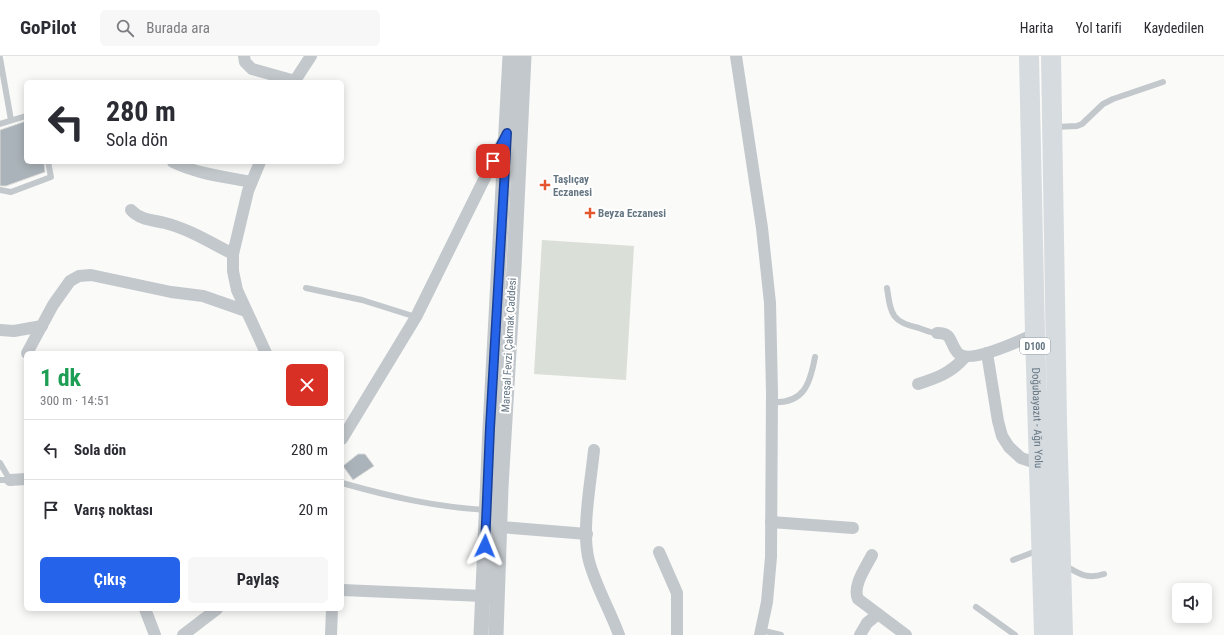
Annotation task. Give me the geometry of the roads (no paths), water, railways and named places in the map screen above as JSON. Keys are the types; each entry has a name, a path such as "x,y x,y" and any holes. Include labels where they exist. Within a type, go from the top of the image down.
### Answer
{"highway":[{"name":"Doğubayazıt - Ağrı Yolu","path":"1029,56 1034,334 1044,635"},
{"name":"Doğubayazıt - Ağrı Yolu","path":"1051,56 1063,635"}],"street":[{"path":"244,56 245,62 252,69 290,80"},
{"path":"295,80 311,56"},
{"name":"Mareşal Fevzi Çakmak Caddesi","path":"482,635 486,510 510,56"},
{"name":"Mareşal Fevzi Çakmak Caddesi","path":"496,635 500,527 524,56"},
{"path":"736,56 762,228 770,303 772,402 771,557 767,602 761,633"},
{"path":"344,436 416,317 507,133"},
{"path":"180,164 210,174 252,182"},
{"path":"259,164 248,191 233,254 233,272 237,290 265,351"},
{"path":"131,210 135,215 140,217 167,223 185,230 233,254"},
{"path":"28,351 53,305 70,281 79,276 91,275 151,288 203,296 246,311"},
{"path":"0,330 14,331 42,326"},
{"path":"937,333 947,334 957,353 960,356 965,357 987,353 1034,334"},
{"path":"987,353 998,421 1002,436 1009,447 1021,458 1039,464"},
{"path":"918,384 939,377 953,369 965,357"},
{"path":"594,450 587,534 588,559 596,584 618,635"},
{"path":"5,480 24,479"},
{"path":"771,522 853,528"},
{"path":"500,527 587,534"},
{"path":"659,552 677,593 678,635"},
{"path":"872,556 858,584 856,594 858,599 906,635"},
{"path":"344,590 483,596"},
{"path":"146,611 156,635"},
{"path":"183,635 214,611"},
{"path":"331,635 332,611"},
{"path":"860,635 868,623 878,614"}],"lane":[{"path":"0,59 11,120"},
{"path":"1052,126 1077,126 1082,124 1104,104 1113,99 1163,82"},
{"path":"0,124 24,117"},
{"path":"0,190 11,192 51,177 48,164"},
{"path":"306,288 362,300 416,317"},
{"path":"887,288 891,311 894,318 905,325 931,333 937,333"},
{"path":"772,402 788,401 796,397 805,388 811,377 815,357"},
{"path":"0,463 5,480"},
{"path":"344,484 412,501 452,508 486,510"},
{"path":"1013,560 1042,548"},
{"path":"1061,563 1087,577 1096,577 1104,574"},
{"path":"976,607 1015,635"},
{"path":"761,633 781,635"}],"place":[{"name":"Taşlıçay Eczanesi","path":"545,185"},
{"name":"Beyza Eczanesi","path":"590,213"}]}
